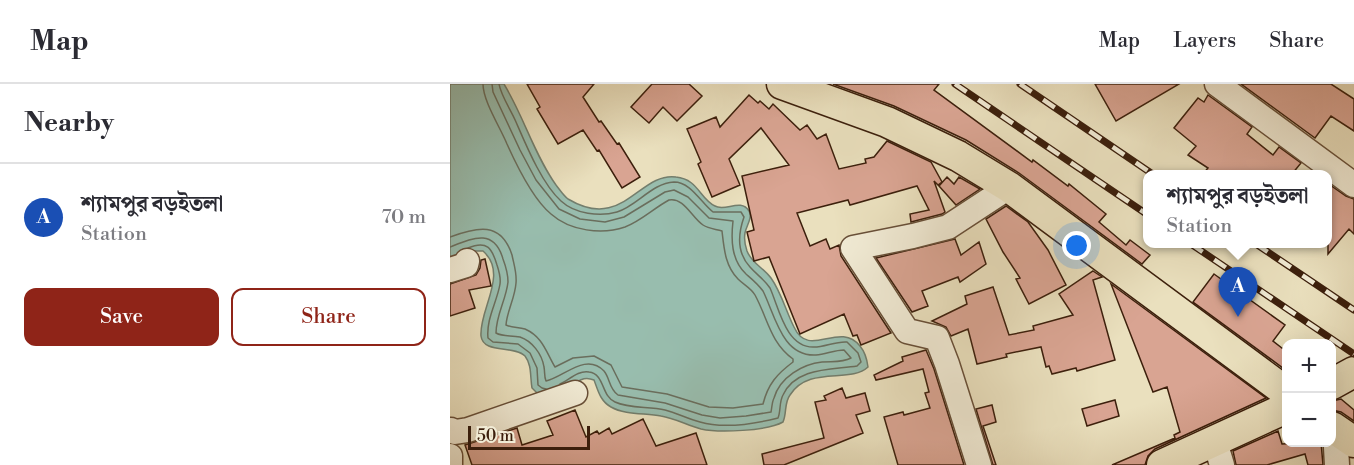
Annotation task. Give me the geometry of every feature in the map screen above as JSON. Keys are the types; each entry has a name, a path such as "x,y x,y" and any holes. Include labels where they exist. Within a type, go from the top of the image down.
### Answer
{"main road":[{"path":"782,84 887,122 958,156 1009,187 1282,388"},
{"path":"1336,382 1354,372"},
{"path":"1162,465 1219,453 1282,411"}],"street":[{"path":"1217,84 1354,185"},
{"path":"979,465 937,339 907,331 853,248 948,227 1009,187"},
{"path":"450,431 468,430 575,393"},
{"path":"1337,465 1340,433"},
{"path":"450,456 450,465"}],"water":[{"path":"450,84 504,84 541,161 556,185 568,199 587,207 603,209 617,205 651,183 663,178 676,177 689,181 715,206 746,207 750,216 745,235 747,251 775,283 800,336 816,341 834,337 852,339 863,351 868,367 851,374 808,380 798,386 788,398 783,422 743,430 701,429 666,417 617,410 604,402 594,380 590,379 583,379 560,390 538,394 532,388 530,367 525,356 483,342 482,326 493,281 490,260 483,251 475,251 450,261"}],"building":[{"path":"527,84 594,84 583,97 599,122 601,121 617,144 619,143 640,177 622,188 599,150 597,151 583,130 558,144 537,109 540,107"},
{"path":"652,84 689,84 702,96 677,121 663,107 649,123 631,107"},
{"path":"833,84 939,84 934,90 1032,162 1033,160 1068,186 1069,184 1106,214 1099,222 1126,245 1130,240 1150,255 1142,264 1019,173 966,140 894,106"},
{"path":"1095,84 1179,84 1116,121"},
{"path":"1241,84 1331,84 1354,99 1354,131 1331,116 1315,138"},
{"path":"749,95 769,109 773,104 800,130 807,125 817,139 826,134 839,169 866,163 865,159 874,157 887,141 931,162 942,182 938,185 934,181 945,212 942,214 911,222 910,214 929,210 917,186 850,205 848,200 797,213 810,246 826,239 830,249 839,245 841,256 891,333 861,345 857,335 853,336 844,314 800,334 769,257 754,261 747,232 754,230 742,176 789,165 761,128 729,159 740,185 712,197 687,129 716,117 720,127"},
{"path":"1208,95 1252,127 1247,134 1273,155 1279,147 1301,163 1295,170 1206,170 1208,168 1188,155 1196,146 1174,128 1198,98 1204,102"},
{"path":"947,177 954,184 959,177 980,189 956,205 939,186"},
{"path":"1332,186 1354,199 1354,234 1349,229 1328,254 1328,248 1332,248"},
{"path":"1006,206 1028,222 1048,250 1066,285 1029,304 1016,279 1020,278 986,219"},
{"path":"955,239 961,255 979,242 986,264 960,282 958,277 922,291 928,306 912,312 876,258"},
{"path":"485,259 491,286 469,290 475,308 450,316 450,284 476,275 481,260"},
{"path":"1093,271 1102,277 1093,280 1115,360 1077,371 1076,368 1052,374 1049,366 1046,367 1041,347 1006,354 1007,357 977,364 968,329 951,336 946,327 932,321 967,304 965,296 993,287 1009,335 1034,330 1033,326 1073,315 1059,294"},
{"path":"1214,274 1285,325 1273,341 1282,348 1282,367 1193,302"},
{"path":"1111,284 1266,398 1155,449 1148,456 1145,465 1112,465 1175,438 1174,435 1180,432 1167,387 1153,392"},
{"path":"926,350 964,465 898,465 884,417 903,412 904,415 930,408 925,393 929,392 923,369 876,380 874,375 903,361 902,357"},
{"path":"842,388 846,398 865,393 870,411 856,415 863,433 784,465 764,465 762,454 824,438 815,402 826,400 824,396"},
{"path":"1341,399 1354,410 1354,421 1336,411 1336,400"},
{"path":"1115,400 1119,416 1087,426 1082,409"},
{"path":"992,405 996,422 983,426 996,465 993,465 976,409"},
{"path":"575,410 586,437 597,431 599,434 609,428 612,434 643,419 656,446 696,433 707,465 472,465 465,445 517,428 522,445 553,435 547,421"},
{"path":"1278,431 1282,447 1321,447 1323,465 1308,465 1305,454 1267,465 1236,465 1233,451"}],"railway":[{"path":"955,84 1143,212"},
{"path":"1020,84 1147,170"},
{"path":"1197,248 1354,354"},
{"path":"1262,248 1354,310"}],"place":[{"name":"শ্যামপুর বড়ইতলা","path":"1238,317"}]}
